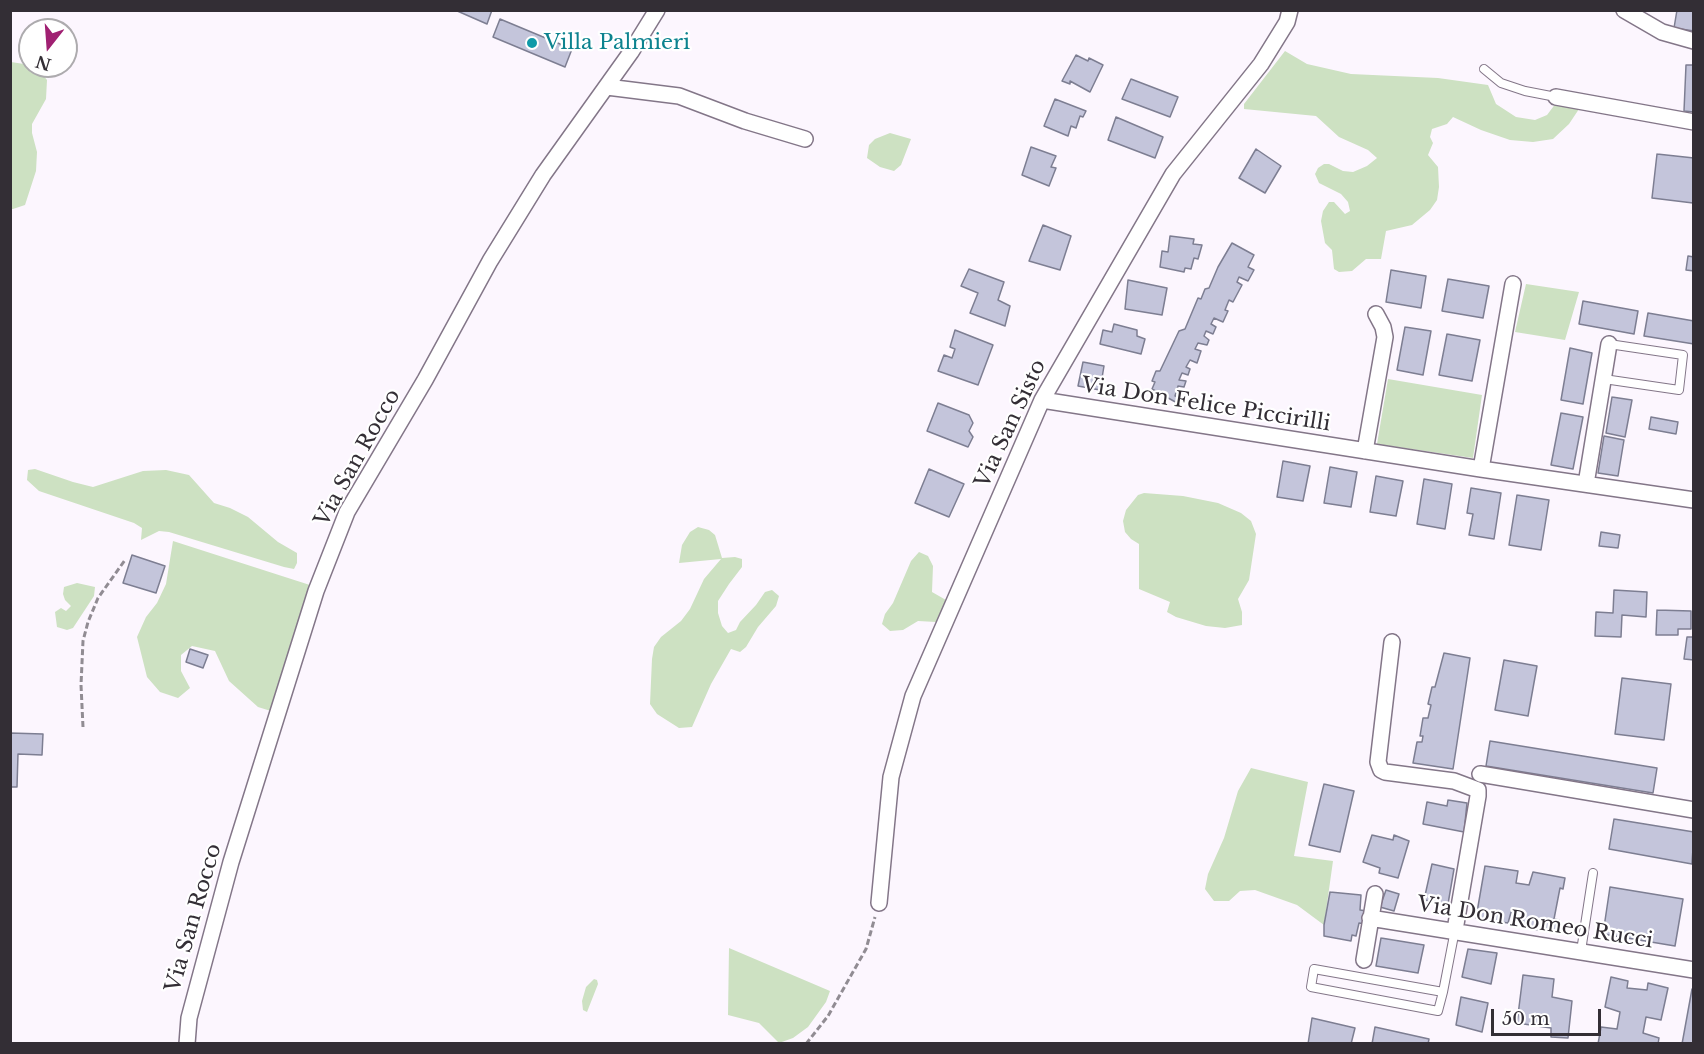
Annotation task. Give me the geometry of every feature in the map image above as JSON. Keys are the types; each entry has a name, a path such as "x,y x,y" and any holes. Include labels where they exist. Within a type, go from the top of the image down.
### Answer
{"street":[{"name":"Via San Rocco","path":"187,1044 189,1018 231,862 316,591 347,512 425,380 490,261 543,175 607,87 657,10"},
{"name":"Via San Sisto","path":"879,903 891,777 913,696 1042,400 1173,174 1261,64 1287,22 1290,10"},
{"path":"1624,10 1662,32 1694,41"},
{"path":"607,87 679,96 745,121 805,139"},
{"path":"1556,97 1694,122"},
{"path":"1481,469 1513,284"},
{"path":"1365,451 1385,337 1376,314"},
{"path":"1586,484 1609,344"},
{"name":"Via Don Felice Piccirilli","path":"1042,400 1694,500"},
{"path":"1392,642 1378,762 1381,770 1454,781 1478,790 1455,930"},
{"path":"1480,774 1694,810"},
{"path":"1364,960 1375,894"},
{"name":"Via Don Romeo Rucci","path":"1370,918 1694,970"}],"lane":[{"path":"1484,69 1501,83 1525,91 1556,97"},
{"path":"1604,379 1679,390 1683,355 1609,344"},
{"path":"1581,951 1593,873"},
{"path":"1443,992 1314,969 1311,987 1438,1011 1443,992 1455,930"}],"path":[{"path":"83,727 81,685 85,632 98,598 125,560"},
{"path":"806,1044 828,1016 866,949 879,903"}],"green space":[{"path":"1285,51 1307,64 1351,74 1438,78 1488,85 1496,104 1516,117 1535,120 1547,115 1556,103 1581,106 1569,124 1553,139 1533,142 1510,140 1453,117 1447,124 1432,129 1430,137 1433,143 1428,155 1438,167 1437,200 1430,210 1412,225 1386,231 1381,259 1366,259 1352,271 1339,272 1334,269 1332,250 1325,243 1321,221 1323,211 1329,202 1334,202 1345,214 1350,211 1348,202 1341,194 1319,183 1315,174 1324,164 1353,172 1367,166 1377,158 1368,150 1339,137 1316,116 1244,109 1244,104"},
{"path":"11,62 18,63 18,78 45,78 47,80 46,99 32,124 37,152 36,171 25,205 10,209"},
{"path":"890,133 911,139 901,165 894,171 880,167 867,158 869,145 875,139"},
{"path":"1526,284 1579,292 1565,340 1515,332"},
{"path":"1388,379 1482,395 1473,458 1377,444"},
{"path":"35,469 93,487 143,471 166,470 189,475 214,503 248,517 278,542 297,553 297,563 294,569 284,567 169,532 159,531 141,540 142,528 134,523 39,491 27,480 28,470"},
{"path":"1144,493 1183,496 1218,503 1241,513 1251,521 1256,534 1249,580 1238,599 1242,612 1242,625 1225,628 1206,626 1176,617 1167,612 1170,602 1139,589 1139,544 1125,532 1123,521 1126,510 1138,495"},
{"path":"698,527 709,530 715,535 722,558 742,559 742,567 718,601 718,613 722,626 728,633 736,630 765,592 772,590 779,596 776,606 758,627 746,647 740,652 731,649 711,684 692,727 679,728 657,714 650,704 652,659 654,647 661,637 681,621 690,609 704,579 721,559 679,563 682,545 690,532"},
{"path":"173,541 313,586 274,712 258,707 229,681 215,651 192,646 181,655 181,671 190,688 178,698 160,692 147,677 137,637 166,584"},
{"path":"919,552 928,556 933,566 932,592 946,600 936,622 918,621 903,630 890,631 882,624 885,614 893,603 911,561"},
{"path":"77,583 95,587 94,596 73,628 67,630 57,627 55,612 61,608 66,611 71,606 65,600 64,587"},
{"path":"1251,768 1308,782 1294,856 1333,861 1324,925 1297,905 1255,890 1240,891 1229,901 1214,901 1205,889 1208,874 1224,838 1238,791"},
{"path":"729,948 830,991 826,1002 808,1027 793,1038 779,1043 759,1023 728,1015"},
{"path":"594,979 598,984 587,1012 583,1010 582,1001 586,987"}],"building":[{"name":"Villa Palmieri","path":"455,10 492,10 487,24"},
{"path":"1677,10 1694,10 1694,31 1674,28"},
{"name":"Villa Palmieri","path":"500,19 572,49 565,67 493,37"},
{"path":"1076,55 1103,65 1090,92 1070,81 1070,84 1062,81"},
{"path":"1686,65 1694,65 1694,112 1684,111"},
{"path":"1131,79 1178,97 1170,117 1122,99"},
{"path":"1055,99 1086,111 1083,117 1080,116 1076,128 1071,126 1068,136 1044,126"},
{"path":"1116,117 1163,137 1155,158 1108,140"},
{"path":"1031,147 1056,156 1051,167 1056,168 1049,186 1022,175"},
{"path":"1256,149 1281,166 1265,193 1239,178"},
{"path":"1657,154 1694,158 1693,203 1652,198"},
{"path":"1043,225 1071,236 1060,270 1029,261"},
{"path":"1170,236 1194,239 1193,244 1202,245 1198,259 1194,258 1191,269 1185,268 1184,272 1160,267 1162,251 1168,252"},
{"path":"1232,243 1254,255 1248,267 1254,270 1248,281 1239,277 1237,282 1242,285 1233,302 1229,300 1225,310 1228,311 1223,322 1214,318 1211,324 1216,327 1213,334 1206,331 1204,336 1209,340 1207,345 1198,343 1195,349 1201,351 1197,363 1190,360 1186,367 1190,369 1188,375 1182,373 1179,380 1186,381 1184,387 1178,386 1175,396 1182,398 1179,404 1152,389 1155,382 1152,381 1156,371 1160,371 1179,331 1185,329 1198,298 1201,299 1205,289 1209,288"},
{"path":"1688,256 1694,257 1694,271 1686,270"},
{"path":"969,269 1004,282 998,300 1010,306 1005,326 970,313 978,293 961,286"},
{"path":"1391,270 1426,276 1421,308 1386,302"},
{"path":"1448,279 1489,286 1483,318 1442,311"},
{"path":"1128,280 1167,288 1162,315 1125,309"},
{"path":"1583,301 1638,311 1634,334 1579,324"},
{"path":"1648,313 1694,321 1694,344 1644,336"},
{"path":"1114,324 1137,330 1137,336 1145,339 1141,354 1100,344 1103,330 1112,332"},
{"path":"1405,327 1431,331 1423,375 1397,370"},
{"path":"955,330 993,345 978,385 938,371 944,355 952,358 955,349 950,347"},
{"path":"1447,334 1480,340 1472,381 1439,375"},
{"path":"1570,348 1592,353 1583,404 1561,400"},
{"path":"1083,362 1104,366 1100,390 1078,386"},
{"path":"1612,397 1632,400 1625,437 1606,433"},
{"path":"938,403 969,415 973,423 969,431 973,437 968,447 927,431"},
{"path":"1561,413 1583,417 1573,469 1551,465"},
{"path":"1651,417 1678,422 1676,434 1649,429"},
{"path":"1604,436 1624,440 1618,476 1598,473"},
{"path":"1283,461 1310,466 1303,501 1277,497"},
{"path":"1330,467 1357,472 1351,507 1324,503"},
{"path":"929,469 964,484 949,517 915,503"},
{"path":"1376,476 1403,481 1396,516 1370,512"},
{"path":"1424,479 1452,484 1445,529 1417,524"},
{"path":"1471,488 1501,493 1494,539 1469,535 1473,514 1467,513"},
{"path":"1517,495 1549,500 1541,550 1509,545"},
{"path":"1601,532 1620,535 1618,548 1599,546"},
{"path":"132,555 165,566 156,593 123,583"},
{"path":"1614,590 1647,592 1646,617 1622,615 1621,637 1595,636 1596,612 1613,613"},
{"path":"1657,610 1691,611 1691,629 1678,629 1678,635 1656,635"},
{"path":"1687,637 1694,637 1694,660 1684,659"},
{"path":"190,649 208,655 203,668 186,662"},
{"path":"1444,653 1470,658 1453,769 1413,763 1417,742 1422,742 1423,736 1420,736 1423,718 1428,718 1432,687 1435,687"},
{"path":"1504,660 1537,666 1528,716 1495,710"},
{"path":"1622,678 1671,684 1664,740 1615,734"},
{"path":"10,733 43,734 42,755 18,754 17,787 10,787"},
{"path":"1490,741 1657,768 1653,793 1486,766"},
{"path":"1324,784 1354,791 1340,852 1309,845"},
{"path":"1448,800 1467,803 1464,832 1423,824 1427,802 1447,806"},
{"path":"1614,819 1694,832 1692,864 1609,849"},
{"path":"1372,835 1393,840 1394,835 1409,841 1398,878 1379,873 1380,868 1363,862"},
{"path":"1432,864 1454,869 1448,904 1424,900"},
{"path":"1485,866 1518,871 1516,883 1529,885 1533,872 1565,878 1563,889 1560,888 1554,919 1559,920 1555,933 1522,927 1524,912 1512,909 1508,923 1476,918"},
{"path":"1610,887 1683,899 1675,946 1603,934"},
{"path":"1386,890 1399,894 1394,911 1380,907"},
{"path":"1330,892 1361,895 1360,910 1367,911 1366,924 1359,923 1356,936 1352,935 1351,941 1324,936"},
{"path":"1381,938 1424,945 1418,973 1376,966"},
{"path":"1468,949 1497,953 1491,984 1462,977"},
{"path":"1523,975 1554,979 1552,997 1572,1001 1568,1038 1551,1037 1551,1028 1517,1023"},
{"path":"1611,977 1628,981 1627,988 1647,990 1648,983 1668,988 1661,1020 1646,1017 1643,1033 1659,1038 1658,1044 1598,1044 1601,1027 1617,1029 1620,1012 1605,1007"},
{"path":"1692,989 1694,989 1694,1044 1682,1044"},
{"path":"1461,997 1488,1003 1482,1032 1456,1025"},
{"path":"1312,1018 1355,1028 1351,1044 1308,1044"},
{"path":"1375,1027 1429,1039 1428,1044 1372,1044"}],"place":[{"name":"Villa Palmieri","path":"532,43"}]}
